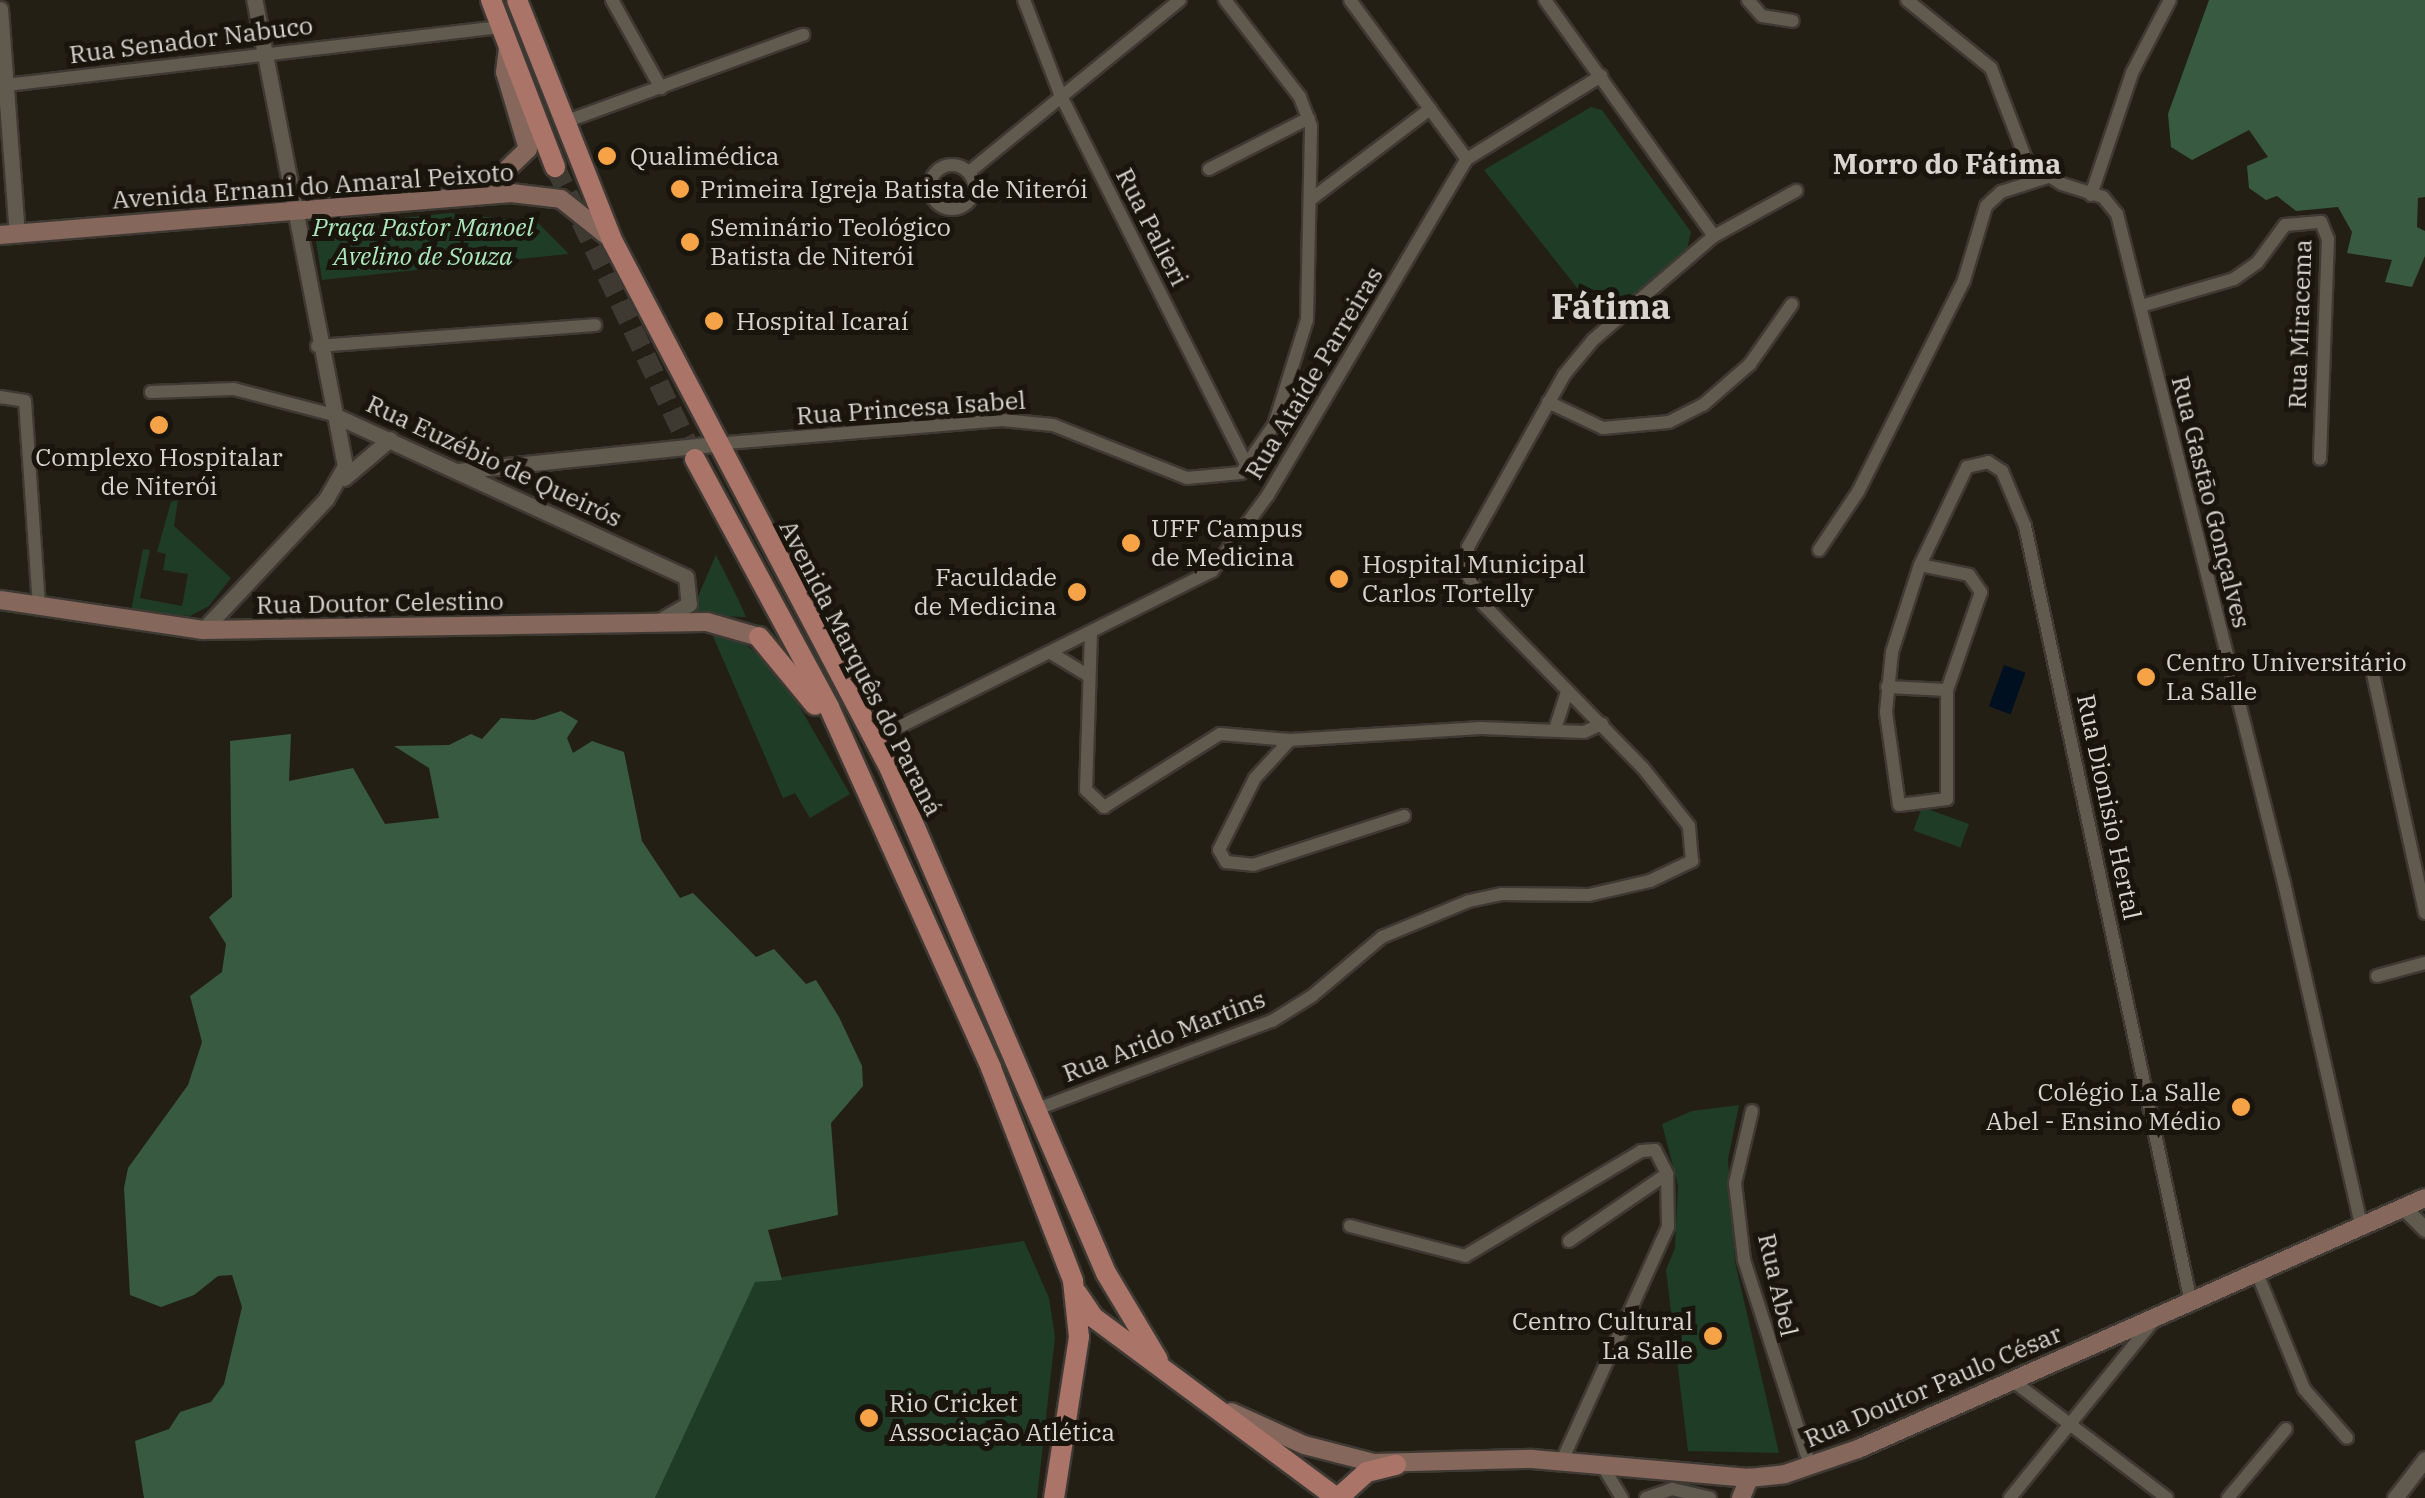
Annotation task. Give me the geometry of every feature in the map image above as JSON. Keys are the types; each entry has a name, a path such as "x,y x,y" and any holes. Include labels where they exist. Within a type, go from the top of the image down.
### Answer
{"main road":[{"path":"491,0 556,168"},
{"name":"Avenida Marquês do Paraná","path":"516,0 562,123 613,242 714,444 875,740 1040,1108 1106,1273 1158,1360"},
{"path":"446,197 502,174 528,149 505,72 504,36"},
{"name":"Avenida Ernani do Amaral Peixoto","path":"9,234 293,214 446,197 561,199 613,242"},
{"name":"Avenida Marquês do Paraná","path":"695,459 866,788 990,1068 1076,1292 1078,1337 1054,1498"},
{"name":"Rua Doutor Celestino","path":"0,600 204,630 656,623 733,625 759,637"},
{"path":"759,637 788,664 866,788"},
{"name":"Rua Doutor Paulo César","path":"1076,1292 1093,1317 1226,1410 1304,1445 1396,1466 1562,1461 1749,1478 1810,1466 2013,1381 2425,1198"},
{"path":"1226,1410 1338,1498 1368,1472 1396,1466"},
{"path":"1741,1498 1749,1478"}],"street":[{"path":"254,0 317,346 345,454 342,480"},
{"path":"612,0 661,88"},
{"path":"968,172 1180,0"},
{"path":"1225,0 1309,118 1310,294 1298,362 1274,426 1247,466"},
{"path":"1350,0 1466,159"},
{"path":"1545,0 1714,236"},
{"path":"1748,0 1762,16 1793,21"},
{"name":"Rua Gastão Gonçalves","path":"1907,0 1991,68 2024,156 2048,177 2103,198 2117,214 2284,883 2360,1226"},
{"path":"2090,196 2132,73 2170,0"},
{"name":"Rua Palieri","path":"1026,1 1060,94 1247,466"},
{"path":"0,9 9,234"},
{"path":"562,123 803,35"},
{"name":"Rua Senador Nabuco","path":"6,84 265,54 504,36"},
{"name":"Rua Ataíde Parreiras","path":"875,740 1186,586 1229,555 1466,159 1601,76"},
{"path":"1310,200 1430,109"},
{"path":"1209,169 1309,118"},
{"path":"1819,550 1858,492 1964,280 1986,206 2001,192 2048,177"},
{"path":"1091,632 1086,790 1104,807 1220,734 1290,740 1555,729 1584,732 1602,724 1484,605 1466,560 1480,517 1548,402 1610,323 1714,236 1796,190"},
{"name":"Rua Miracema","path":"2140,306 2234,279 2257,263 2285,225 2321,222 2328,239 2320,459"},
{"path":"1548,402 1602,428 1669,422 1703,406 1750,364 1792,304"},
{"path":"317,346 594,325"},
{"name":"Rua Euzébio de Queirós","path":"151,392 234,388 334,415 390,439 686,578 689,604 656,623"},
{"path":"0,397 25,401 39,608"},
{"name":"Rua Princesa Isabel","path":"714,444 1002,420 1053,425 1187,478 1228,479 1247,466"},
{"path":"204,630 342,480 390,439"},
{"path":"454,471 714,444"},
{"name":"Rua Dionisio Hertal","path":"1920,565 1969,576 1980,584 1947,690 1947,799 1898,805 1887,687 1920,565 1967,467 1988,462 2002,470 2018,495 2028,538 2190,1302"},
{"path":"503,494 501,476 508,466"},
{"path":"1051,653 1089,676"},
{"path":"2370,660 2425,913"},
{"path":"1887,687 1947,690"},
{"path":"1555,729 1568,692"},
{"name":"Rua Arido Martins","path":"1040,1108 1272,1021 1312,996 1382,937 1468,900 1502,894 1589,896 1650,881 1692,861 1689,826 1602,724"},
{"path":"1290,740 1254,778 1219,850 1226,862 1253,865 1404,816"},
{"path":"2377,976 2425,963"},
{"name":"Rua Abel","path":"1752,1111 1735,1182 1744,1260 1810,1466"},
{"path":"1350,1226 1464,1256 1641,1151 1655,1150 1666,1174 1668,1228 1562,1461"},
{"path":"1569,1241 1666,1174"},
{"path":"2404,1208 2425,1229"},
{"path":"2258,1274 2304,1389 2346,1438"},
{"path":"2010,1498 2155,1318"},
{"path":"2013,1381 2167,1498"},
{"path":"2228,1498 2286,1429"},
{"path":"2394,1498 2425,1459"},
{"path":"1602,1464 1622,1498"},
{"path":"1646,1498 1672,1489 1710,1498"}],"green space":[{"path":"2209,0 2425,0 2425,197 2418,198 2417,227 2425,231 2425,256 2412,287 2385,282 2392,260 2347,253 2352,232 2338,207 2296,211 2277,196 2266,200 2249,188 2247,166 2268,157 2249,130 2192,160 2171,147 2168,114"},
{"path":"1591,107 1602,110 1691,232 1684,262 1604,322 1484,170"},
{"name":"Praça Pastor Manoel Avelino de Souza","path":"450,213 538,223 569,254 478,263 476,252 464,248 452,255 454,266 322,280 315,234 324,226"},
{"path":"178,500 174,526 231,578 209,606 190,616 131,611 143,549 150,550 140,598 182,606 188,574 163,570 166,554 157,552 171,502"},
{"path":"716,555 739,601 746,617 690,615"},
{"path":"712,634 739,639 780,673 850,794 810,818 795,793 783,798"},
{"path":"561,711 578,721 567,738 573,753 592,741 624,752 642,841 680,898 693,893 756,957 774,949 806,984 816,980 839,1017 862,1066 863,1086 831,1123 838,1215 768,1230 782,1280 755,1282 655,1498 144,1498 135,1441 169,1429 180,1412 211,1402 224,1384 242,1307 232,1275 218,1276 194,1295 161,1307 130,1295 124,1188 128,1168 188,1085 202,1042 190,996 222,972 226,944 209,917 232,897 230,741 291,734 289,781 353,768 385,824 439,818 429,768 394,746 449,745 471,734 482,739 501,718 534,720"},
{"path":"1922,807 1969,824 1960,848 1913,830"},
{"name":"Centro Cultural La Salle","path":"1739,1105 1728,1159 1735,1262 1779,1453 1688,1451 1666,1270 1675,1248 1678,1185 1662,1124 1692,1111"},
{"name":"Rio Cricket Associação Atlética","path":"1024,1241 1049,1298 1055,1337 1037,1498 655,1498 755,1281"}],"water":[{"path":"2004,665 2026,673 2011,714 1989,706"}],"tunnel":[{"path":"555,167 695,459"}],"place":[{"name":"Qualimédica","path":"607,156"},
{"name":"Primeira Igreja Batista de Niterói","path":"680,189"},
{"name":"Seminário Teológico Batista de Niterói","path":"690,242"},
{"name":"Hospital Icaraí","path":"714,321"},
{"name":"Complexo Hospitalar de Niterói","path":"159,425"},
{"name":"UFF Campus de Medicina","path":"1131,543"},
{"name":"Hospital Municipal Carlos Tortelly","path":"1339,579"},
{"name":"Faculdade de Medicina","path":"1077,592"},
{"name":"Centro Universitário La Salle","path":"2146,677"},
{"name":"Colégio La Salle Abel - Ensino Médio","path":"2241,1107"},
{"name":"Centro Cultural La Salle","path":"1713,1336"},
{"name":"Rio Cricket Associação Atlética","path":"869,1418"}],"district":[{"name":"Morro do Fátima","path":"1947,164"},
{"name":"Fátima","path":"1611,306"}]}
